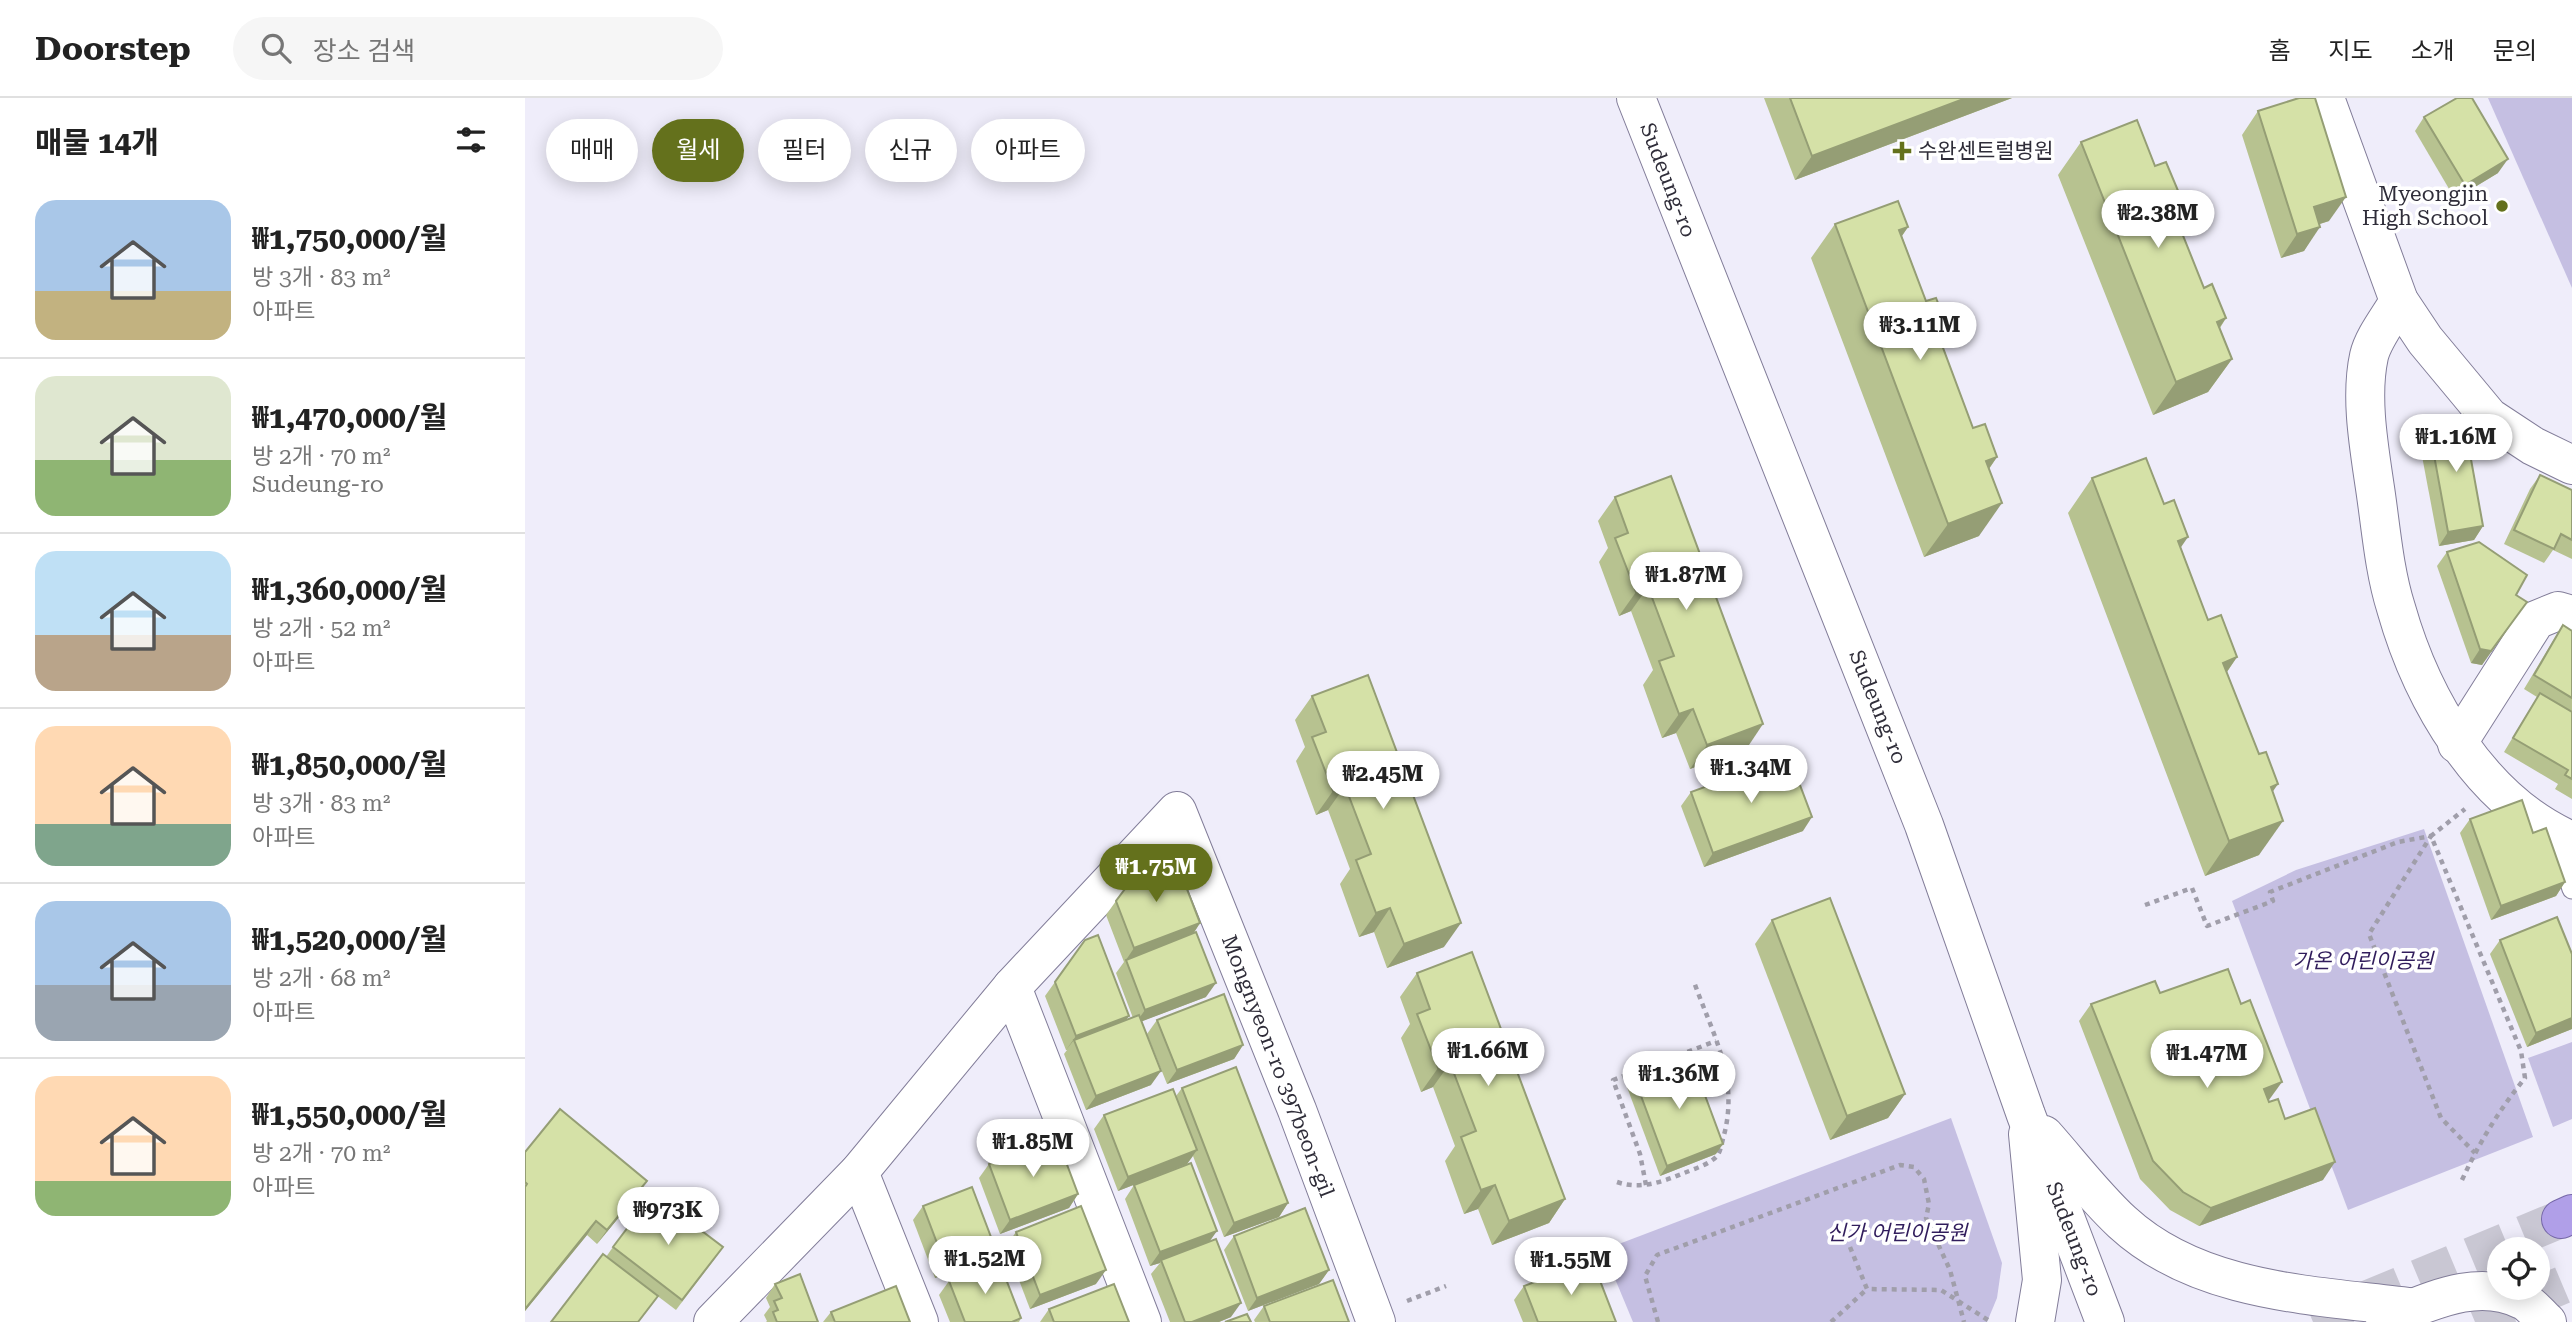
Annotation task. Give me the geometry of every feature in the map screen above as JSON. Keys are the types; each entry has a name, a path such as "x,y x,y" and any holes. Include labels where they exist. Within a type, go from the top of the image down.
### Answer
{"street":[{"name":"Sudeung-ro","path":"1636,98 1924,825 2026,1115 2105,1322"},
{"path":"2325,98 2399,300 2455,379 2489,416 2533,446 2572,465"},
{"path":"2399,300 2369,354 2366,395 2371,460 2396,608 2426,681 2457,744 2491,785 2563,838"},
{"path":"2457,744 2536,620 2558,611 2572,615"},
{"name":"Mongnyeon-ro 397beon-gil","path":"1011,987 1177,811 1297,1110 1376,1322"},
{"path":"713,1322 859,1172 1011,987 1142,1322"},
{"path":"2026,1115 2123,1223 2172,1256 2249,1287 2410,1315"},
{"path":"2026,1115 2042,1280 2035,1322"},
{"path":"859,1172 919,1322"},
{"path":"2378,1322 2410,1315 2456,1292 2492,1291 2523,1300 2547,1322"}],"lane":[{"path":"2563,838 2572,889"}],"path":[{"path":"2475,1153 2441,1118 2369,934 2431,836 2464,809 2506,798"},
{"path":"2145,905 2192,888 2207,926 2273,901 2270,892 2398,842 2431,836"},
{"path":"2431,836 2521,1051 2525,1078 2500,1109 2462,1181"},
{"path":"1617,1182 1646,1185 1701,1166 1718,1155 1731,1101 1729,1075 1694,982"},
{"path":"1646,1185 1640,1154 1613,1080 1716,1041"},
{"path":"1658,1322 1645,1276 1657,1255 1900,1165 1914,1167 1924,1179 1930,1204 1926,1218 1947,1262 1963,1322"},
{"path":"1850,1247 1867,1289"},
{"path":"1831,1322 1867,1289 1941,1290 1991,1322"}],"green space":[{"path":"2488,98 2572,98 2572,288"},
{"name":"가온 어린이공원","path":"2424,829 2533,1137 2348,1210 2232,901 2296,870"},
{"path":"2572,1042 2572,1119 2553,1127 2528,1058"},
{"name":"신가 어린이공원","path":"1951,1118 2002,1263 1997,1298 1987,1322 1633,1322 1603,1250"}],"building":[{"path":"1790,98 1966,98 1812,156"},
{"path":"2299,98 2315,98 2346,197 2314,207 2320,227 2297,234 2258,111"},
{"path":"2457,98 2472,98 2508,159 2465,185 2424,117"},
{"path":"2137,120 2155,166 2166,162 2179,193 2168,198 2204,288 2212,284 2226,318 2217,322 2232,359 2176,382 2081,142"},
{"path":"1898,201 1908,227 1899,230 1926,301 1936,298 1950,333 1939,337 1973,428 1985,424 1997,457 1986,461 2002,503 1948,524 1835,224"},
{"path":"2463,415 2483,526 2448,532 2428,422"},
{"path":"2146,458 2164,504 2174,500 2188,537 2178,541 2208,620 2221,615 2237,657 2223,663 2259,754 2266,752 2278,784 2271,787 2283,821 2229,841 2092,478"},
{"path":"2540,475 2572,490 2572,540 2561,534 2554,549 2514,530"},
{"path":"1671,476 1763,724 1707,745 1693,709 1679,714 1659,661 1674,656 1648,587 1636,592 1615,538 1628,533 1615,497"},
{"path":"2479,542 2527,575 2516,595 2527,602 2491,651 2480,649 2447,552"},
{"path":"2563,625 2572,631 2572,698 2534,675"},
{"path":"1368,675 1461,923 1404,944 1390,908 1376,913 1356,860 1371,854 1345,786 1333,791 1312,737 1326,732 1312,696"},
{"path":"2540,693 2572,712 2572,779 2565,775 2568,770 2513,738"},
{"path":"1789,756 1812,817 1713,853 1691,792"},
{"path":"2522,800 2533,833 2546,828 2565,882 2501,906 2470,819"},
{"path":"1163,860 1178,866 1200,923 1134,948 1116,901 1140,869"},
{"path":"1830,898 1905,1094 1847,1116 1772,920"},
{"path":"2557,917 2572,954 2572,1018 2536,1033 2500,940"},
{"path":"1196,932 1216,983 1145,1010 1126,960"},
{"path":"1098,935 1129,1016 1076,1036 1055,982 1085,940"},
{"path":"1472,952 1565,1199 1509,1221 1495,1185 1481,1190 1461,1137 1476,1131 1450,1063 1438,1068 1417,1014 1430,1009 1417,973"},
{"path":"2228,969 2241,1004 2250,1000 2282,1082 2264,1089 2269,1102 2278,1099 2285,1119 2315,1108 2335,1162 2211,1208 2183,1192 2153,1161 2091,1004 2155,981 2160,993"},
{"path":"1224,994 1243,1045 1177,1070 1157,1020"},
{"path":"1139,1015 1161,1071 1096,1096 1074,1040"},
{"path":"1690,1055 1723,1144 1667,1166 1634,1077"},
{"path":"1236,1067 1288,1203 1234,1223 1182,1088"},
{"path":"1173,1089 1197,1150 1128,1177 1104,1115"},
{"path":"560,1109 647,1181 607,1230 596,1221 525,1309 525,1152"},
{"path":"1057,1138 1078,1194 1010,1220 989,1164"},
{"path":"1191,1163 1217,1231 1160,1252 1134,1185"},
{"path":"972,1187 994,1245 945,1264 923,1206"},
{"path":"653,1194 723,1247 682,1300 613,1247"},
{"path":"1081,1206 1106,1270 1040,1295 1016,1232"},
{"path":"1305,1208 1329,1270 1257,1298 1234,1236"},
{"path":"1216,1239 1241,1303 1192,1322 1185,1322 1161,1260"},
{"path":"603,1254 658,1296 638,1322 551,1322"},
{"path":"1592,1260 1616,1322 1538,1322 1524,1286"},
{"path":"999,1261 1021,1318 1012,1322 965,1322 949,1281"},
{"path":"800,1274 818,1322 777,1322 773,1312 778,1310 774,1301 782,1298 775,1284"},
{"path":"1333,1280 1349,1322 1270,1322 1264,1306"},
{"path":"1114,1284 1129,1322 1054,1322 1049,1309"},
{"path":"896,1286 910,1322 835,1322 831,1312"},
{"path":"1247,1314 1251,1322 1225,1322"}],"tunnel":[{"path":"2313,1322 2561,1219"},
{"path":"2475,1322 2572,1281"}],"place":[{"name":"수완센트럴병원","path":"1902,151"},
{"name":"Myeongjin High School","path":"2502,206"}]}
